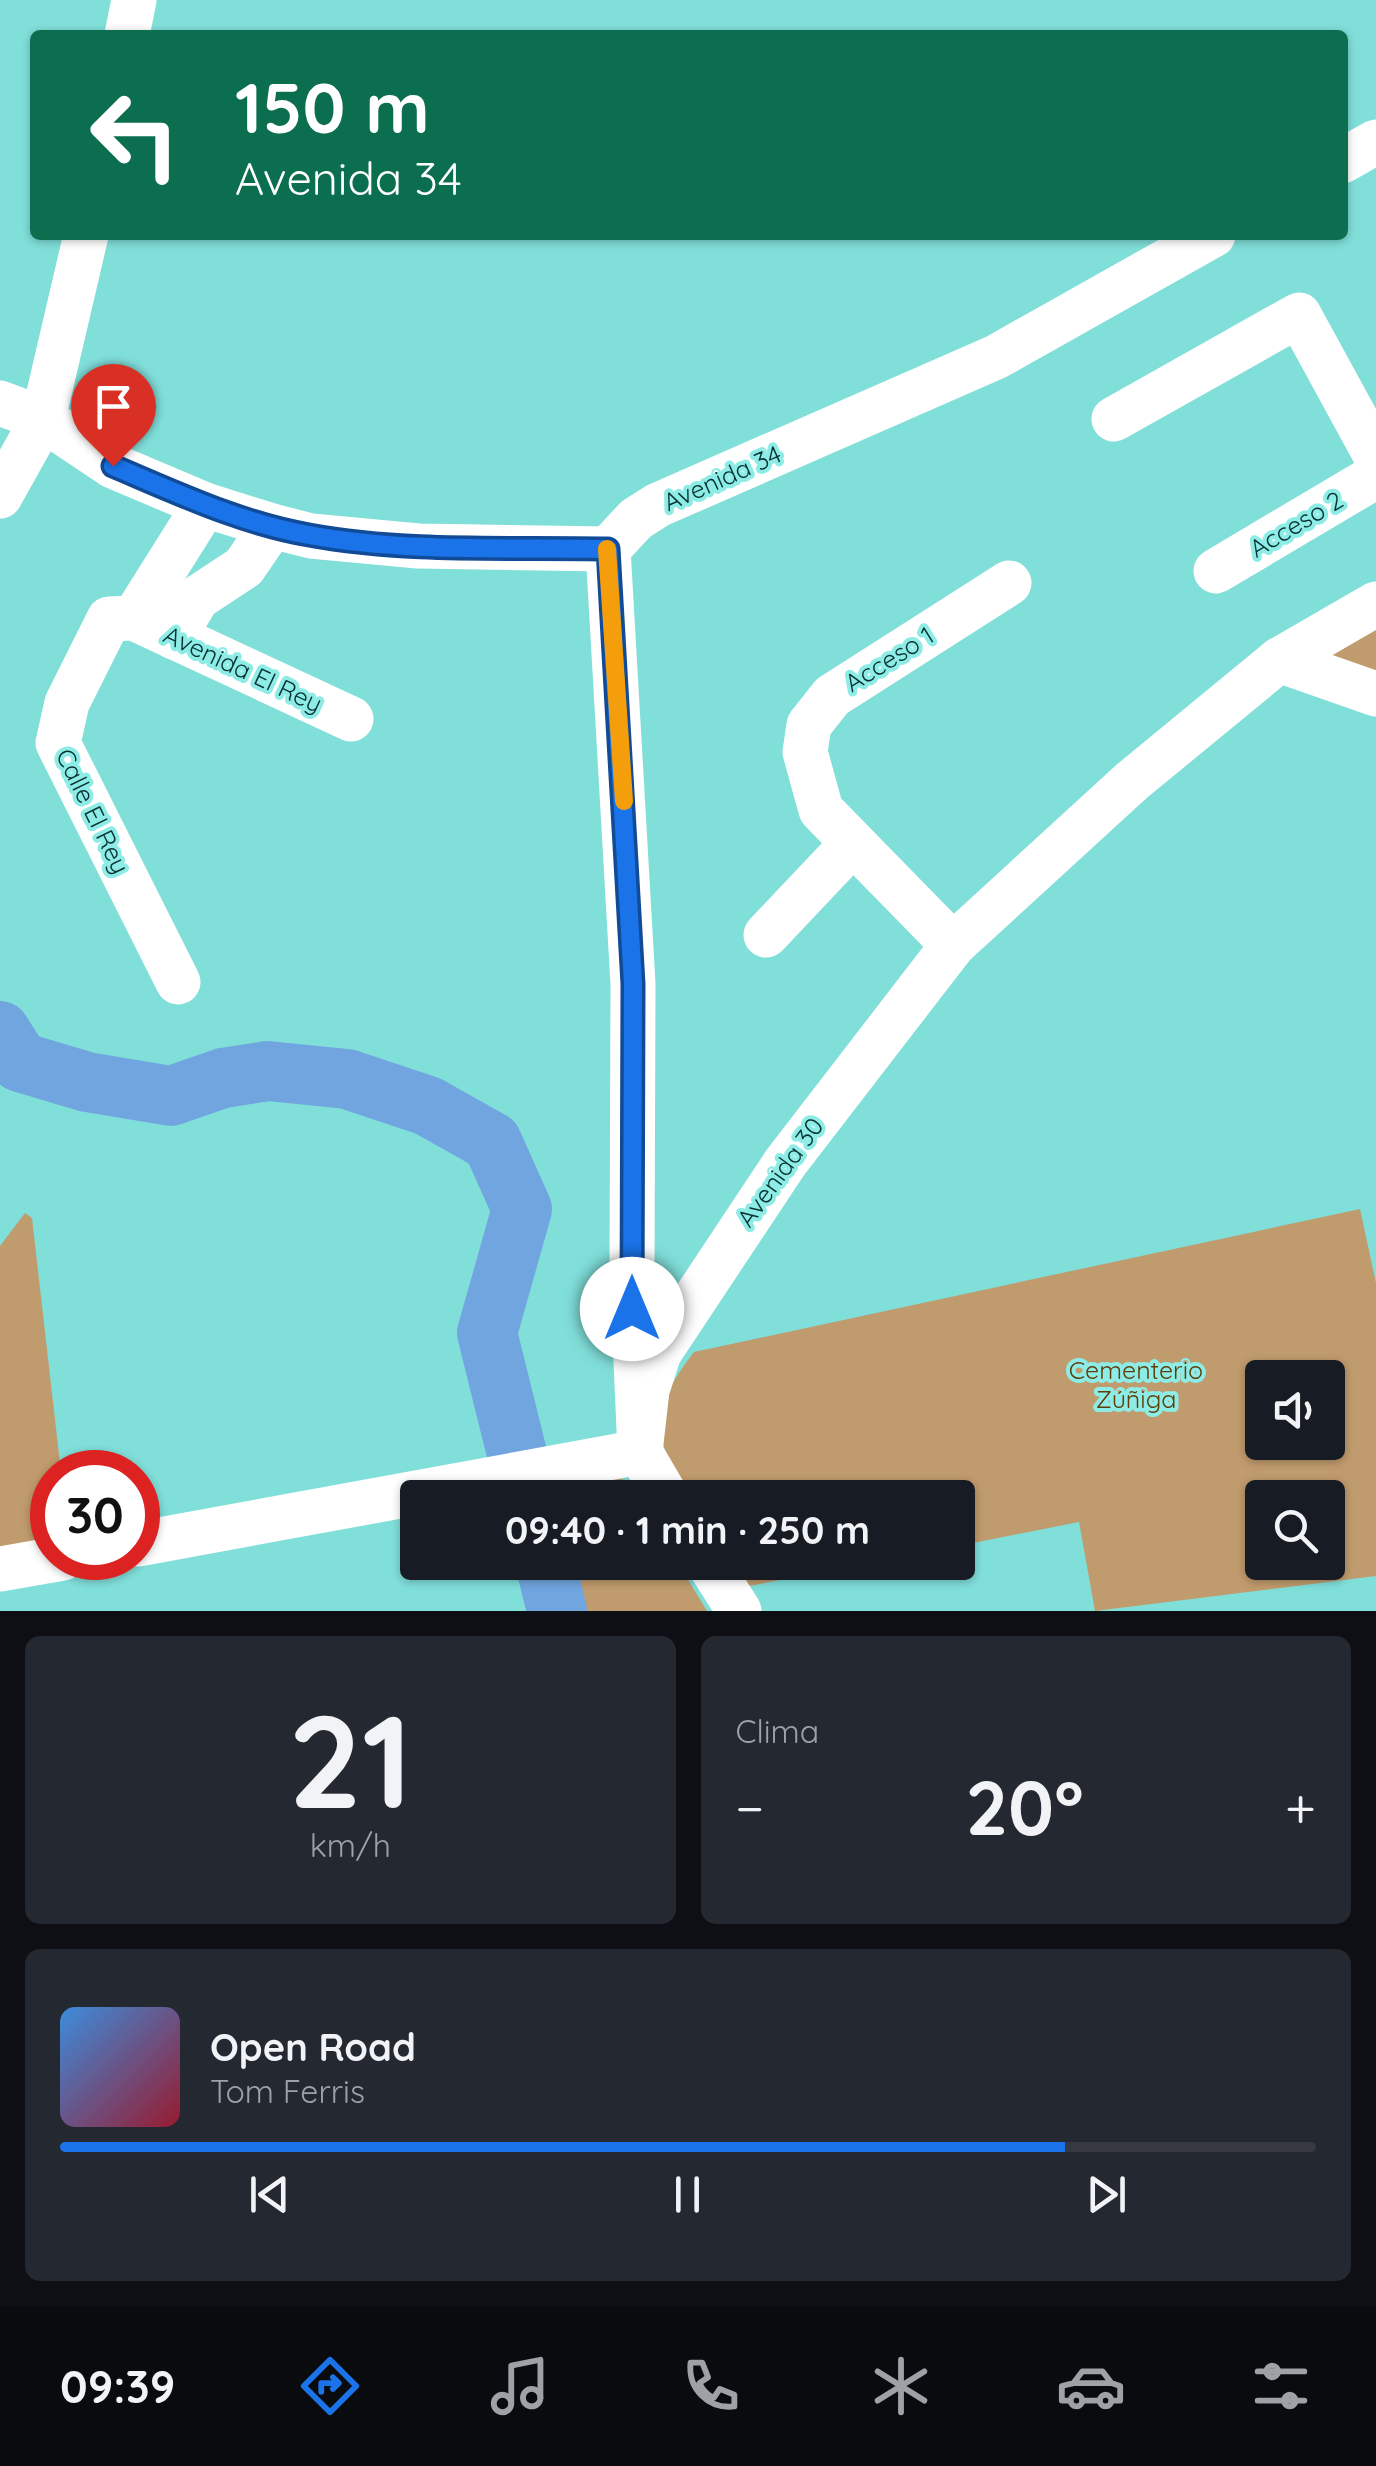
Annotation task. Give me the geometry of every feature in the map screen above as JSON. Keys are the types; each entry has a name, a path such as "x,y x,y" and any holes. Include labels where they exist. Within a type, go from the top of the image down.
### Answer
{"street":[{"path":"128,30 134,0"},
{"path":"1348,158 1376,142"},
{"path":"0,496 43,419 85,240"},
{"name":"Avenida 34","path":"608,549 636,519 658,505 996,357 1204,240"},
{"path":"1114,419 1299,315 1373,479"},
{"path":"0,403 43,419 98,458 204,505 311,536 418,546 608,549 633,984 632,1309 640,1452 656,1480"},
{"name":"Acceso 2","path":"1216,571 1373,479"},
{"name":"Calle El Rey","path":"178,982 70,773 58,742 67,704 102,630 118,616 134,618 204,505"},
{"path":"174,637 197,598 244,567 272,526"},
{"name":"Acceso 1","path":"953,945 821,810 810,782 806,752 809,725 832,696 1009,582"},
{"name":"Avenida 30","path":"640,1452 647,1390 659,1353 785,1162 953,945 1132,781 1279,660 1376,604"},
{"name":"Avenida El Rey","path":"134,618 351,719"},
{"path":"1279,660 1376,694"},
{"path":"766,935 853,843"},
{"path":"160,1540 640,1452"},
{"path":"0,1569 30,1564"},
{"path":"719,1580 739,1611"}],"green space":[{"path":"1376,616 1376,681 1307,655"},
{"name":"Cementerio Zúñiga","path":"1360,1209 1376,1283 1376,1576 1345,1580 1345,1480 1245,1480 1245,1580 1344,1580 1095,1611 1079,1522 975,1543 975,1480 680,1480 668,1458 661,1425 663,1408 694,1352"},
{"path":"25,1213 32,1218 58,1450 30,1450 30,1546 0,1550 0,1246"},
{"path":"570,1580 688,1580 707,1611 580,1611"},
{"path":"745,1580 781,1580 749,1586"}],"waterway":[{"path":"0,1031 20,1062 87,1082 171,1096 223,1078 268,1071 347,1079 428,1106 492,1142 522,1209 487,1333 524,1480"},
{"path":"549,1580 557,1611"}],"slow traffic":[{"path":"607,549 624,801"}],"route":[{"path":"113,466 204,505 311,536 418,546 608,549 633,984 632,1309"}]}
